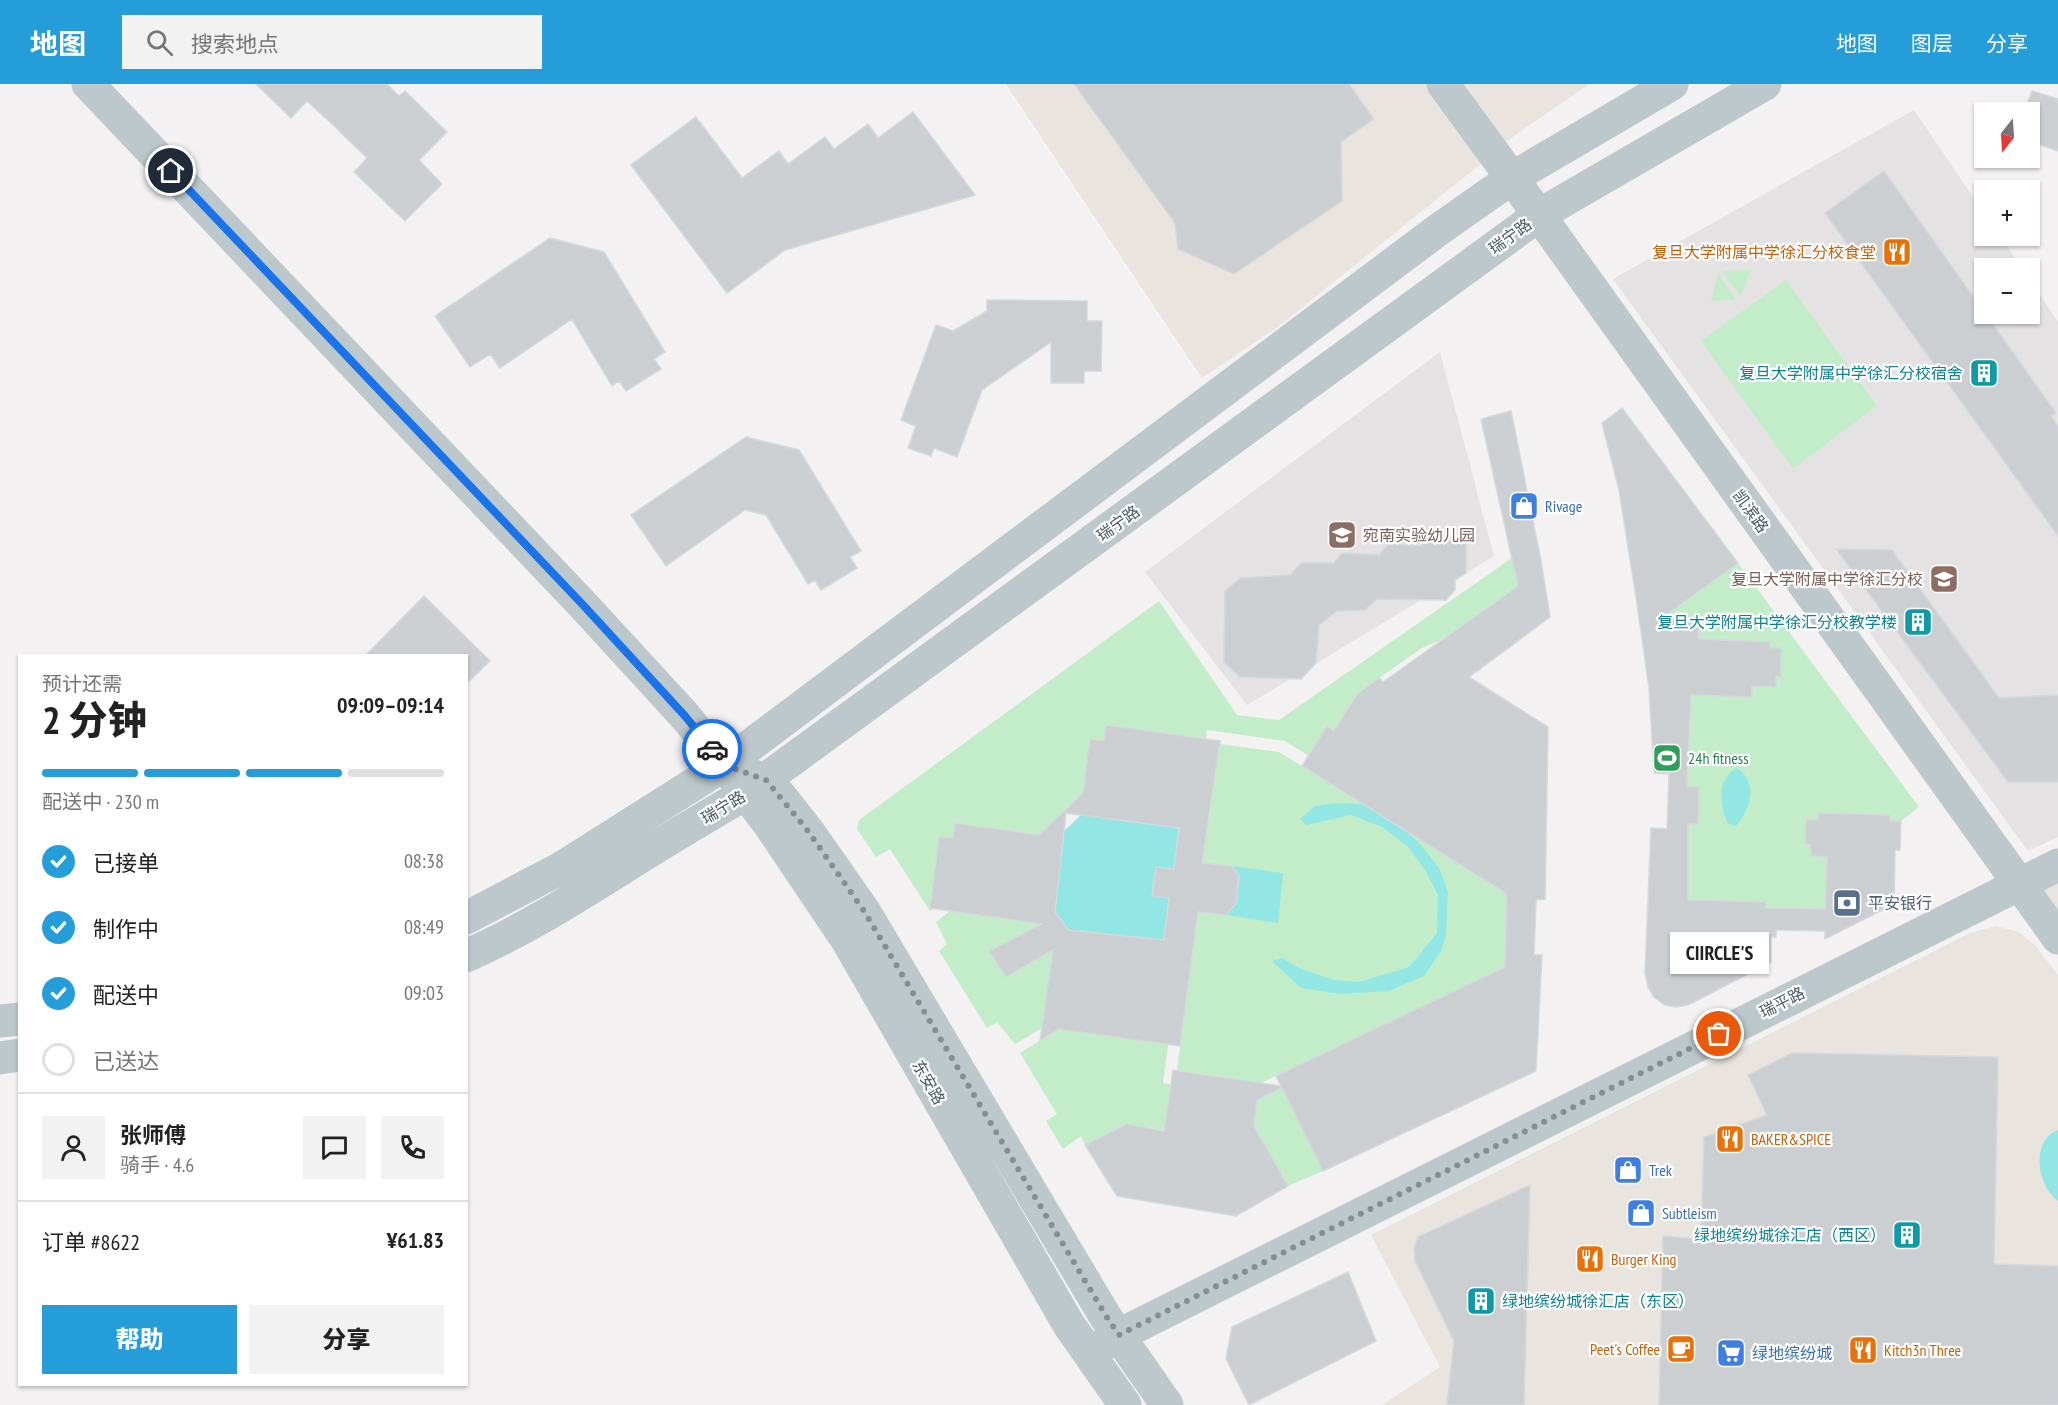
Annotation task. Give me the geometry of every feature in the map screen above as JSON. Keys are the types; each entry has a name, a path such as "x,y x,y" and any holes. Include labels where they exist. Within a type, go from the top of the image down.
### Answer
{"street":[{"name":"东安路","path":"88,84 584,606 685,716 724,765 756,787 808,831 864,911 1106,1316 1167,1405"},
{"name":"凯滨路","path":"1443,84 2058,938"},
{"path":"468,917 563,867 724,765 1438,230 1512,178 1672,84"},
{"name":"瑞宁路","path":"468,955 502,940 578,897 756,787 1539,215 1765,84"},
{"name":"东安路","path":"756,787 769,824 847,940 1069,1325 1125,1405"},
{"name":"瑞平路","path":"1089,1353 1119,1335 2058,865"},
{"path":"0,1021 18,1019"},
{"path":"0,1058 18,1055"}],"shaded area":[{"path":"1006,84 1425,84 1483,162 1279,326 1202,378"},
{"path":"1457,84 1589,84 1504,143"},
{"name":"复旦大学附属中学徐汇分校","path":"1914,110 1974,198 1974,246 2007,246 2015,258 1974,258 1974,324 2040,324 2040,295 2058,322 2058,837 2028,851 1613,279"},
{"name":"宛南实验幼儿园","path":"1440,352 1494,556 1247,705 1145,572"},
{"path":"2058,879 2058,914 2038,888"},
{"path":"1996,926 2019,932 2035,945 2058,975 2058,1405 1382,1405 1440,1367 1371,1235 1970,933"}],"green space":[{"path":"1752,270 1740,296 1722,271"},
{"path":"1718,274 1736,299 1711,301"},
{"path":"1786,280 1877,406 1793,469 1701,341"},
{"path":"1512,558 1518,586 1445,638 1422,648 1356,694 1334,731 1327,726 1317,742 1330,769 1285,741 1207,730 1199,792 1106,725 1104,741 1091,739 1097,786 1073,802 1049,826 1050,848 1041,835 955,823 953,838 939,837 933,882 945,902 930,911 890,849 876,857 857,829 859,820 1159,601 1237,715 1279,720"},
{"path":"1738,563 1919,807 1901,821 1890,821 1889,815 1818,813 1818,820 1806,819 1805,844 1811,845 1811,856 1827,857 1825,909 1765,908 1765,902 1694,900 1688,906 1688,830 1667,823 1698,824 1699,787 1669,786 1688,775 1692,683 1720,696 1751,697 1752,686 1776,687 1776,676 1781,676 1781,648 1770,648 1770,642 1698,639 1699,620 1639,617 1637,603 1682,604"},
{"path":"1220,744 1279,752 1507,894 1505,967 1261,1083 1177,1070 1194,945 1179,910 1225,915 1236,903 1239,876 1231,866 1190,862 1207,833"},
{"path":"950,911 1042,924 989,951 1006,976 1053,950 1042,1028 1015,1044 997,1022 987,1028 939,951 947,944 936,922"},
{"path":"1057,1015 1170,1031 1163,1083 1195,1088 1165,1130 1127,1124 1085,1145 1081,1136 1063,1149 1046,1121 1057,1114 1020,1053 1056,1031"},
{"path":"1316,1071 1299,1104 1292,1108 1323,1171 1288,1186 1262,1140 1252,1139 1223,1092 1262,1098"}],"water":[{"path":"1737,768 1748,781 1750,796 1746,811 1736,826 1728,824 1723,809 1722,793 1726,779"},
{"path":"1336,803 1363,804 1405,830 1421,845 1439,868 1448,892 1446,935 1441,951 1424,976 1389,991 1339,994 1301,988 1272,961 1282,958 1301,969 1334,980 1359,982 1409,967 1437,933 1438,895 1425,870 1408,847 1382,827 1351,815 1306,825 1300,819 1315,806"},
{"path":"1081,815 1179,828 1174,869 1156,867 1152,896 1169,898 1164,940 1068,930 1055,912 1063,832"},
{"path":"1231,866 1283,873 1278,923 1226,915 1236,903 1239,876"},
{"path":"2058,1130 2058,1201 2045,1185 2041,1175 2040,1153 2049,1136"}],"building":[{"path":"256,84 387,84 399,96 405,91 447,132 419,160 442,184 405,221 354,172 367,158 331,123 307,101 291,118"},
{"path":"1074,84 1349,84 1374,119 1341,142 1342,201 1234,274 1178,249 1175,223"},
{"path":"2032,91 2058,99 2058,151 2040,145 2040,102 2028,102"},
{"path":"913,112 975,195 785,250 727,293 631,165 696,117 742,178 779,151 788,164 825,137 834,149 868,124 878,138"},
{"path":"1884,171 1974,298 1974,324 1993,324 2056,413 2051,416 2058,426 2058,536 1825,213"},
{"path":"550,238 604,252 665,352 654,359 661,369 626,391 619,381 612,386 572,319 500,368 490,354 470,367 435,316"},
{"path":"987,300 1087,301 1087,321 1102,321 1101,371 1084,371 1084,383 1051,383 1051,342 982,390 957,457 934,448 931,456 908,448 916,426 901,420 936,325 953,331 987,311"},
{"path":"1622,408 1738,563 1662,618 1699,620 1698,639 1770,642 1770,648 1781,648 1781,677 1776,676 1776,687 1752,686 1752,697 1691,695 1687,787 1699,787 1698,824 1688,824 1688,900 1766,902 1765,908 1825,909 1827,857 1811,856 1811,845 1805,844 1806,819 1818,820 1818,813 1890,815 1890,821 1901,821 1900,850 1895,850 1894,904 1825,939 1825,931 1776,930 1776,937 1771,937 1771,962 1688,1005 1676,1007 1665,1005 1654,997 1648,987 1645,973 1651,828 1667,829 1669,774 1654,773 1649,688 1636,597 1619,490 1602,423"},
{"path":"1511,411 1550,617 1469,677 1548,727 1545,899 1536,900 1534,955 1542,955 1536,1071 1323,1171 1282,1088 1257,1100 1254,1126 1288,1186 1236,1216 1117,1196 1085,1145 1127,1124 1164,1131 1173,1070 1281,1086 1276,1076 1505,967 1507,894 1302,766 1327,726 1334,731 1357,694 1379,678 1383,682 1518,586 1481,419"},
{"path":"746,437 799,450 861,551 850,557 857,568 821,590 815,580 808,584 766,515 745,510 666,566 631,515"},
{"path":"1433,533 1466,537 1466,573 1455,580 1455,590 1446,600 1377,599 1365,610 1337,611 1319,625 1316,663 1301,679 1240,677 1224,662 1225,591 1240,578 1290,575 1301,563 1334,563 1342,553 1379,555 1388,544 1421,546"},
{"name":"复旦大学附属中学徐汇分校教学楼","path":"1836,549 1892,550 1999,698 2058,695 2058,782 2008,782"},
{"path":"424,596 490,661 468,682 468,654 367,654"},
{"path":"1106,725 1220,741 1202,863 1231,866 1239,876 1236,903 1226,915 1198,912 1180,1046 1059,1029 1040,1041 1053,950 1006,977 989,951 1042,924 930,908 939,837 953,838 955,823 1039,835 1083,793 1090,739 1104,741","holes":["1066,813 1179,828 1174,869 1156,867 1152,896 1169,898 1164,940 1068,930 1055,912"]},
{"name":"绿地缤纷城徐汇店（西区）","path":"1792,1053 1998,1057 1994,1264 2058,1266 2058,1405 1659,1405 1663,1236 1701,1239 1704,1137 1767,1115 1748,1075"},
{"name":"绿地缤纷城徐汇店（东区）","path":"1530,1185 1524,1405 1447,1405 1454,1341 1415,1261 1414,1248 1418,1237"},
{"path":"1348,1272 1376,1341 1249,1405 1226,1359 1232,1327"}],"way so far":[{"path":"712,749 724,765 766,780 808,831 864,911 1119,1335 1719,1034"}],"place":[{"name":"复旦大学附属中学徐汇分校食堂","path":"1897,252"},
{"name":"复旦大学附属中学徐汇分校宿舍","path":"1984,373"},
{"name":"Rivage","path":"1524,506"},
{"name":"宛南实验幼儿园","path":"1342,535"},
{"name":"复旦大学附属中学徐汇分校","path":"1944,579"},
{"name":"复旦大学附属中学徐汇分校教学楼","path":"1918,622"},
{"name":"24h fitness","path":"1667,758"},
{"name":"平安银行","path":"1847,903"},
{"name":"CIIRCLE'S","path":"1719,1034"},
{"name":"BAKER&SPICE","path":"1730,1139"},
{"name":"Trek","path":"1628,1170"},
{"name":"Subtleism","path":"1641,1213"},
{"name":"绿地缤纷城徐汇店（西区）","path":"1907,1235"},
{"name":"Burger King","path":"1590,1259"},
{"name":"绿地缤纷城徐汇店（东区）","path":"1481,1301"},
{"name":"Peet's Coffee","path":"1681,1349"},
{"name":"Kitch3n Three","path":"1863,1350"},
{"name":"绿地缤纷城","path":"1731,1353"}],"route":[{"path":"171,171 584,606 685,716 712,749"}]}
